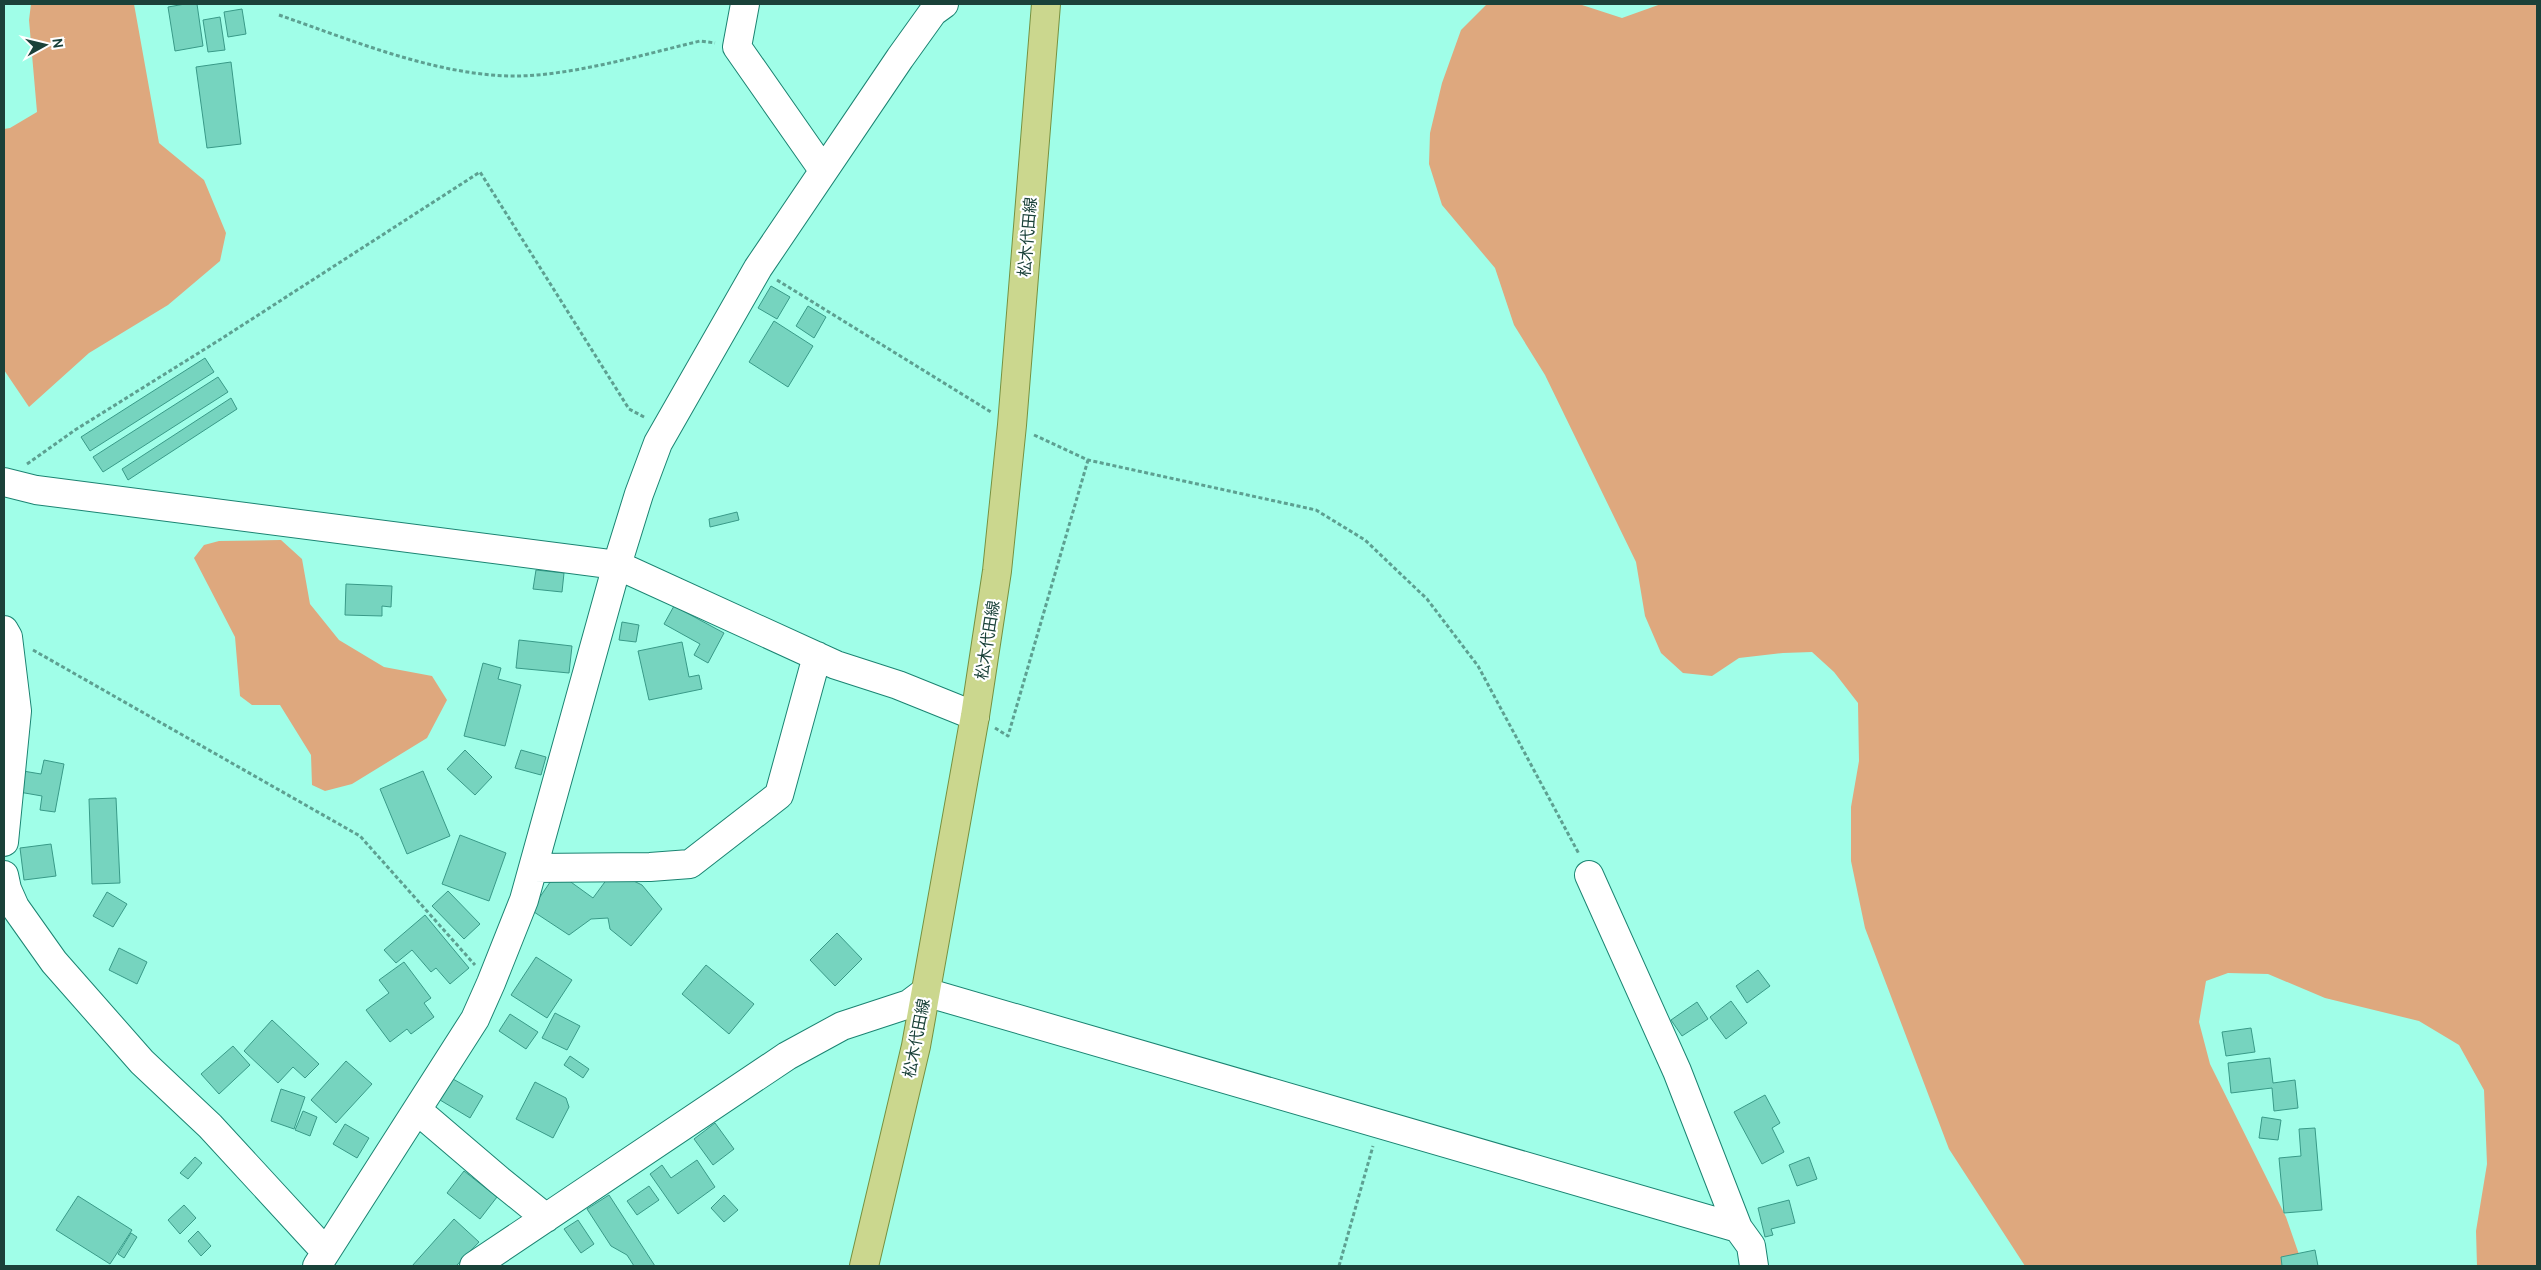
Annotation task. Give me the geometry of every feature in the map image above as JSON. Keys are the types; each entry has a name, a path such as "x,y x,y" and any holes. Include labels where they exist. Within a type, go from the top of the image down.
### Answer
{"main road":[{"name":"松木代田線","path":"864,1266 916,1046 975,716 997,571 1012,425 1046,4"}],"street":[{"path":"745,4 737,47 822,170"},
{"path":"4,874 7,889 15,907 54,962 142,1062 210,1126 322,1259 475,1018 491,983 524,900 617,565 639,494 658,443 758,268 822,170 933,12 944,4"},
{"path":"12,476 46,491 617,565 817,656 975,716"},
{"path":"4,842 17,711 6,633"},
{"path":"533,868 650,867 690,864 779,795 817,656"},
{"path":"1590,875 1677,1071 1738,1228 1751,1246 1754,1266"},
{"path":"474,1266 788,1056 842,1026 909,1004 925,992 1738,1228"},
{"path":"417,1110 498,1180 546,1218"}],"path":[{"path":"279,15 444,68 480,74 535,75 588,68 700,41 737,47"},
{"path":"12,476 75,430 221,339 480,172 629,409 667,429"},
{"path":"758,268 1012,425 1088,460 1316,510 1365,540 1427,599 1478,666 1590,875"},
{"path":"1008,736 1088,460"},
{"path":"6,633 360,836 491,983"},
{"path":"1339,1266 1379,1124"}],"shaded area":[{"path":"31,4 134,4 159,143 204,180 226,233 220,261 168,305 89,353 29,407 4,370 4,129 10,128 37,112 29,20"},
{"path":"1487,4 1579,4 1622,18 1661,4 2537,4 2537,1266 2477,1266 2476,1231 2487,1164 2484,1090 2459,1045 2419,1021 2325,998 2268,974 2228,973 2206,981 2199,1022 2210,1064 2286,1217 2303,1266 2025,1266 1949,1149 1865,928 1851,861 1851,807 1859,761 1858,703 1834,672 1812,652 1739,658 1712,676 1683,673 1661,653 1645,616 1636,562 1545,375 1514,325 1495,268 1442,205 1429,164 1430,133 1442,83 1461,30"},
{"path":"281,540 302,559 310,604 339,640 384,667 432,676 447,700 427,738 352,784 325,791 312,785 311,755 280,705 252,705 240,696 235,637 194,558 204,545 219,541"}],"building":[{"path":"197,4 203,46 175,51 168,7"},
{"path":"242,9 246,34 228,37 224,12"},
{"path":"220,17 225,50 208,52 203,20"},
{"path":"231,62 241,144 207,148 196,67"},
{"path":"771,286 790,297 777,319 758,308"},
{"path":"808,306 826,317 814,338 796,326"},
{"path":"774,321 813,346 788,387 749,362"},
{"path":"205,358 214,372 90,451 81,437"},
{"path":"218,377 228,392 103,472 93,457"},
{"path":"231,398 237,409 128,480 122,469"},
{"path":"737,512 739,520 710,527 709,519"},
{"path":"536,570 564,573 562,592 533,589"},
{"path":"346,584 392,586 391,607 382,606 382,616 345,615"},
{"path":"674,606 724,633 708,663 694,655 700,644 664,624"},
{"path":"622,622 639,625 636,642 619,640"},
{"path":"519,640 572,646 569,673 516,668"},
{"path":"682,642 689,677 699,675 702,689 649,700 638,651"},
{"path":"483,663 501,668 498,679 521,685 505,746 464,736"},
{"path":"465,750 492,777 475,795 447,769"},
{"path":"521,750 546,757 541,775 515,768"},
{"path":"44,760 64,764 55,812 40,810 42,796 19,792 23,771 41,774"},
{"path":"423,771 450,836 407,854 380,789"},
{"path":"116,798 120,883 92,884 89,799"},
{"path":"460,835 506,853 489,901 442,884"},
{"path":"51,844 56,876 24,880 20,848"},
{"path":"613,871 642,885 662,909 631,946 610,929 608,918 591,919 569,935 531,910 557,872 593,898"},
{"path":"448,891 480,924 464,939 432,906"},
{"path":"107,892 127,904 113,927 93,916"},
{"path":"425,915 469,968 450,984 436,968 431,972 412,950 396,963 384,950"},
{"path":"837,933 862,959 835,986 810,960"},
{"path":"119,948 147,962 137,984 109,970"},
{"path":"536,957 572,980 547,1018 511,995"},
{"path":"404,962 431,998 424,1003 434,1017 411,1034 407,1029 390,1042 366,1010 389,993 379,980"},
{"path":"706,965 754,1004 729,1034 682,994"},
{"path":"1758,970 1770,986 1747,1003 1736,986"},
{"path":"1731,1001 1747,1023 1726,1039 1710,1017"},
{"path":"1697,1002 1708,1019 1682,1036 1671,1020"},
{"path":"555,1013 580,1026 567,1050 542,1038"},
{"path":"510,1014 538,1032 526,1049 499,1031"},
{"path":"272,1020 319,1064 305,1078 293,1067 278,1083 244,1051"},
{"path":"2251,1028 2255,1052 2226,1056 2222,1032"},
{"path":"233,1046 250,1065 219,1094 201,1074"},
{"path":"570,1056 589,1069 583,1078 564,1065"},
{"path":"2270,1058 2273,1083 2295,1080 2298,1108 2274,1111 2272,1088 2231,1093 2228,1063"},
{"path":"346,1061 372,1084 336,1123 311,1100"},
{"path":"453,1079 483,1096 470,1118 440,1100"},
{"path":"535,1082 566,1098 569,1107 553,1138 516,1119"},
{"path":"281,1089 305,1097 294,1129 271,1121"},
{"path":"1765,1095 1780,1123 1772,1128 1784,1152 1762,1164 1734,1112"},
{"path":"303,1111 317,1117 310,1136 295,1130"},
{"path":"2262,1117 2281,1120 2278,1140 2259,1138"},
{"path":"715,1123 734,1149 713,1165 694,1139"},
{"path":"345,1124 369,1138 357,1158 333,1144"},
{"path":"2315,1128 2322,1210 2284,1213 2279,1158 2301,1156 2299,1129"},
{"path":"195,1157 202,1163 188,1179 180,1173"},
{"path":"1809,1157 1817,1179 1797,1186 1789,1165"},
{"path":"697,1160 715,1187 678,1214 650,1174 662,1165 671,1178"},
{"path":"464,1171 497,1197 480,1219 447,1193"},
{"path":"649,1186 659,1200 637,1215 627,1201"},
{"path":"609,1195 655,1266 634,1266 627,1255 611,1246 587,1209"},
{"path":"724,1195 738,1210 724,1222 711,1208"},
{"path":"78,1196 132,1230 110,1264 56,1230"},
{"path":"1789,1200 1795,1223 1771,1229 1773,1235 1765,1237 1758,1208"},
{"path":"184,1205 196,1218 180,1234 168,1220"},
{"path":"454,1219 479,1242 456,1266 412,1266"},
{"path":"578,1220 594,1244 581,1253 564,1229"},
{"path":"198,1231 211,1246 201,1256 188,1241"},
{"path":"131,1233 137,1237 124,1258 118,1254"},
{"path":"2315,1250 2318,1266 2282,1266 2281,1257"}]}
